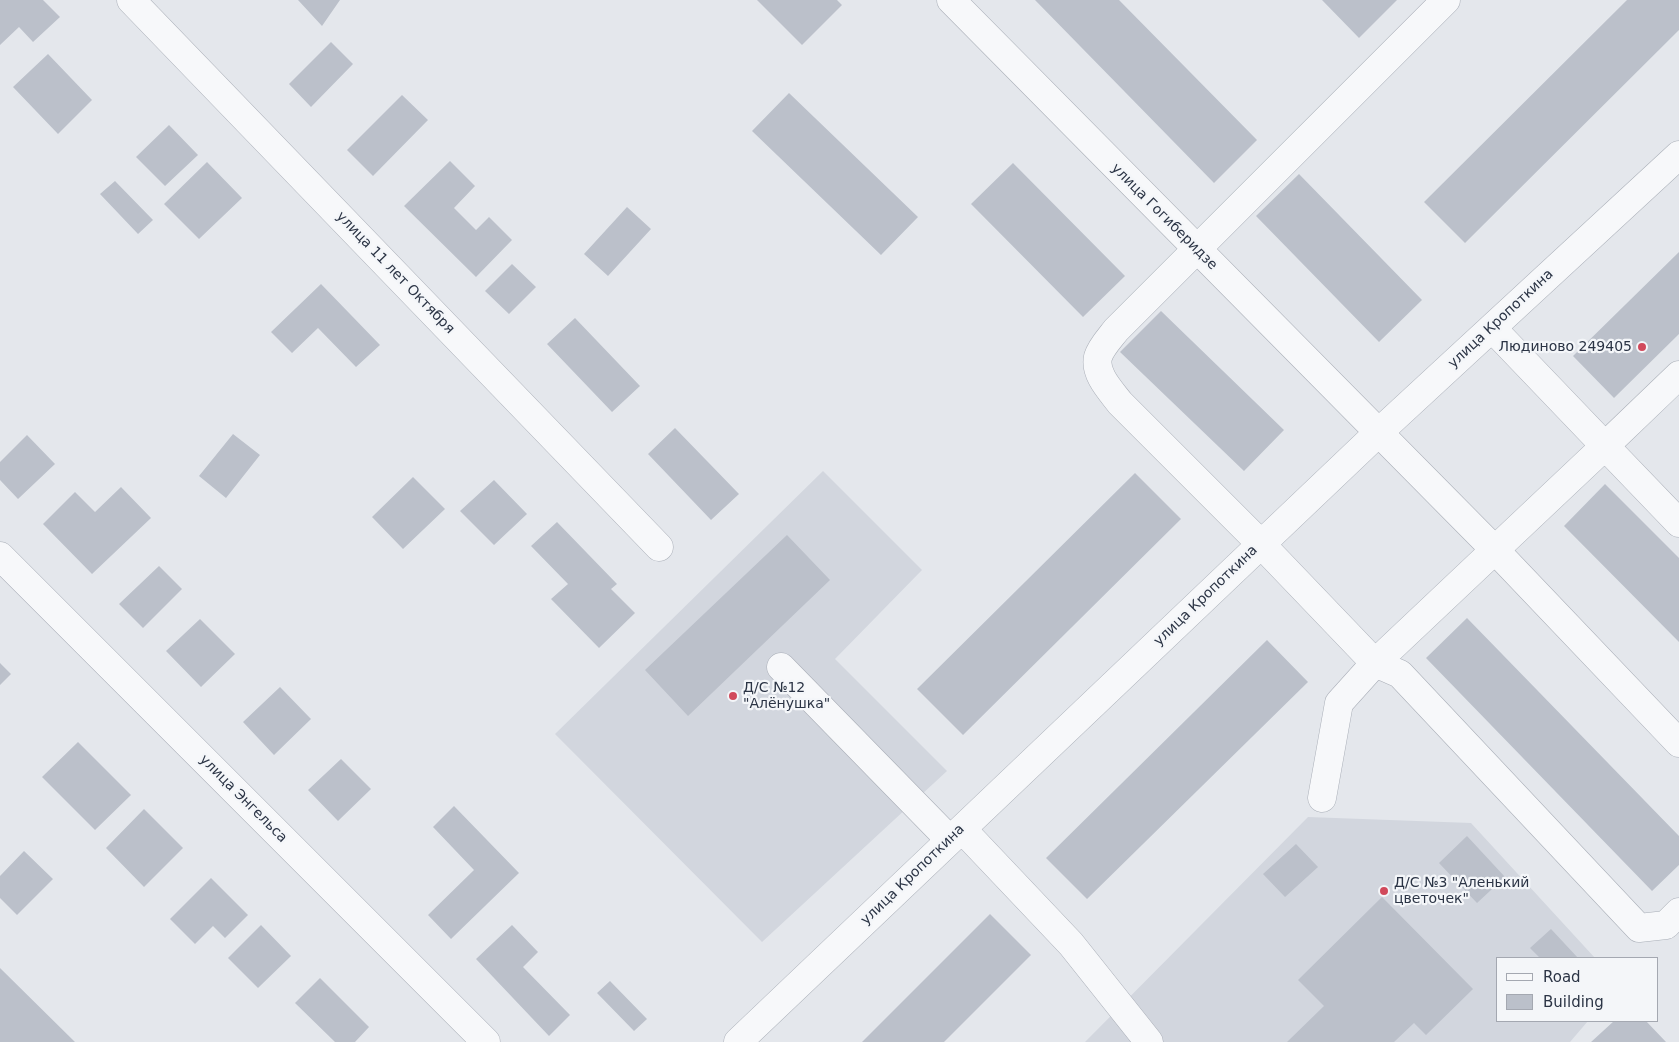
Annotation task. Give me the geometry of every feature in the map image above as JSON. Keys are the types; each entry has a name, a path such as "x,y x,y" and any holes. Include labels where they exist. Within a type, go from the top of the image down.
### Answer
{"street":[{"name":"улица 11 лет Октября","path":"131,0 659,547"},
{"name":"улица Гогиберидзе","path":"951,0 1494,550 1679,743"},
{"path":"1446,0 1116,330 1105,344 1098,358 1099,371 1106,385 1120,403 1261,544 1375,663 1400,674 1639,928 1666,924 1679,912"},
{"name":"улица Кропоткина","path":"738,1042 1378,433 1679,155"},
{"path":"1492,328 1679,523"},
{"path":"1322,798 1339,703 1375,663 1679,375"},
{"name":"улица Энгельса","path":"0,556 486,1042"},
{"path":"780,668 1071,944 1149,1042"}],"shaded area":[{"name":"Д/С №12 \"Алёнушка\"","path":"823,471 922,570 835,659 947,771 762,942 555,734"},
{"name":"Д/С №3 \"Аленький цветочек\"","path":"1308,817 1471,823 1594,957 1496,957 1496,1022 1587,1022 1570,1042 1085,1042"}],"building":[{"path":"0,0 43,0 60,17 33,42 19,27 0,45"},
{"path":"298,0 340,0 322,26"},
{"path":"757,0 837,0 842,5 802,45"},
{"path":"1035,0 1119,0 1257,140 1214,183"},
{"path":"1322,0 1397,0 1359,38"},
{"path":"1627,0 1679,0 1679,30 1465,243 1424,202"},
{"path":"331,42 353,64 311,107 289,84"},
{"path":"48,54 92,100 58,134 13,87"},
{"path":"789,93 918,217 881,255 752,131"},
{"path":"402,95 428,120 373,176 347,150"},
{"path":"169,125 198,155 165,186 136,157"},
{"path":"450,161 475,186 454,208 476,230 489,217 512,240 476,277 404,206"},
{"path":"207,162 242,198 199,239 164,204"},
{"path":"1013,163 1125,276 1083,317 971,204"},
{"path":"1299,174 1422,300 1379,342 1256,216"},
{"path":"115,181 153,220 138,234 100,194"},
{"path":"627,207 651,229 608,276 584,254"},
{"path":"1679,252 1679,334 1614,398 1573,356"},
{"path":"512,264 536,287 509,314 485,291"},
{"path":"321,284 380,345 356,367 318,328 292,353 271,332"},
{"path":"1161,311 1284,430 1244,471 1120,352"},
{"path":"575,318 640,386 612,412 547,344"},
{"path":"675,428 739,494 711,520 648,454"},
{"path":"233,434 260,455 226,498 199,476"},
{"path":"27,435 55,464 18,499 0,480 0,462"},
{"path":"1135,473 1181,519 963,735 917,689"},
{"path":"413,477 445,509 403,549 372,517"},
{"path":"494,480 527,514 494,545 460,511"},
{"path":"1605,484 1679,558 1679,642 1564,526"},
{"path":"121,487 151,518 92,574 43,524 75,492 95,512"},
{"path":"557,522 617,584 611,589 635,613 599,648 551,599 568,584 531,546"},
{"path":"787,535 830,580 688,716 645,670"},
{"path":"159,566 182,589 143,628 119,604"},
{"path":"1467,618 1679,836 1679,865 1652,891 1426,658"},
{"path":"200,619 235,654 201,687 166,651"},
{"path":"1267,640 1308,682 1087,899 1046,858"},
{"path":"0,663 11,674 0,685"},
{"path":"280,687 311,719 274,755 243,722"},
{"path":"78,742 131,795 95,830 42,777"},
{"path":"341,759 371,789 338,821 308,790"},
{"path":"454,806 519,873 451,939 428,915 474,870 433,827"},
{"path":"144,809 183,848 144,887 106,848"},
{"path":"1467,836 1505,877 1477,903 1439,863"},
{"path":"1296,844 1318,867 1285,897 1263,874"},
{"path":"24,851 53,879 17,915 0,898 0,876"},
{"path":"211,878 248,915 225,938 213,926 195,944 170,919"},
{"path":"1382,897 1473,989 1426,1035 1414,1023 1394,1042 1287,1042 1324,1006 1298,980"},
{"path":"990,914 1031,955 944,1042 862,1042"},
{"path":"261,925 291,956 258,988 228,958"},
{"path":"512,925 538,952 523,967 570,1015 549,1036 476,959"},
{"path":"1551,929 1577,957 1539,957 1530,948"},
{"path":"0,968 75,1042 0,1042"},
{"path":"320,978 369,1027 355,1042 335,1042 295,1003"},
{"path":"610,981 647,1019 634,1031 597,993"},
{"path":"1613,1022 1647,1022 1666,1042 1591,1042"}],"place":[{"name":"Людиново 249405","path":"1642,347"},
{"name":"Д/С №12 \"Алёнушка\"","path":"733,696"},
{"name":"Д/С №3 \"Аленький цветочек\"","path":"1384,891"}]}
